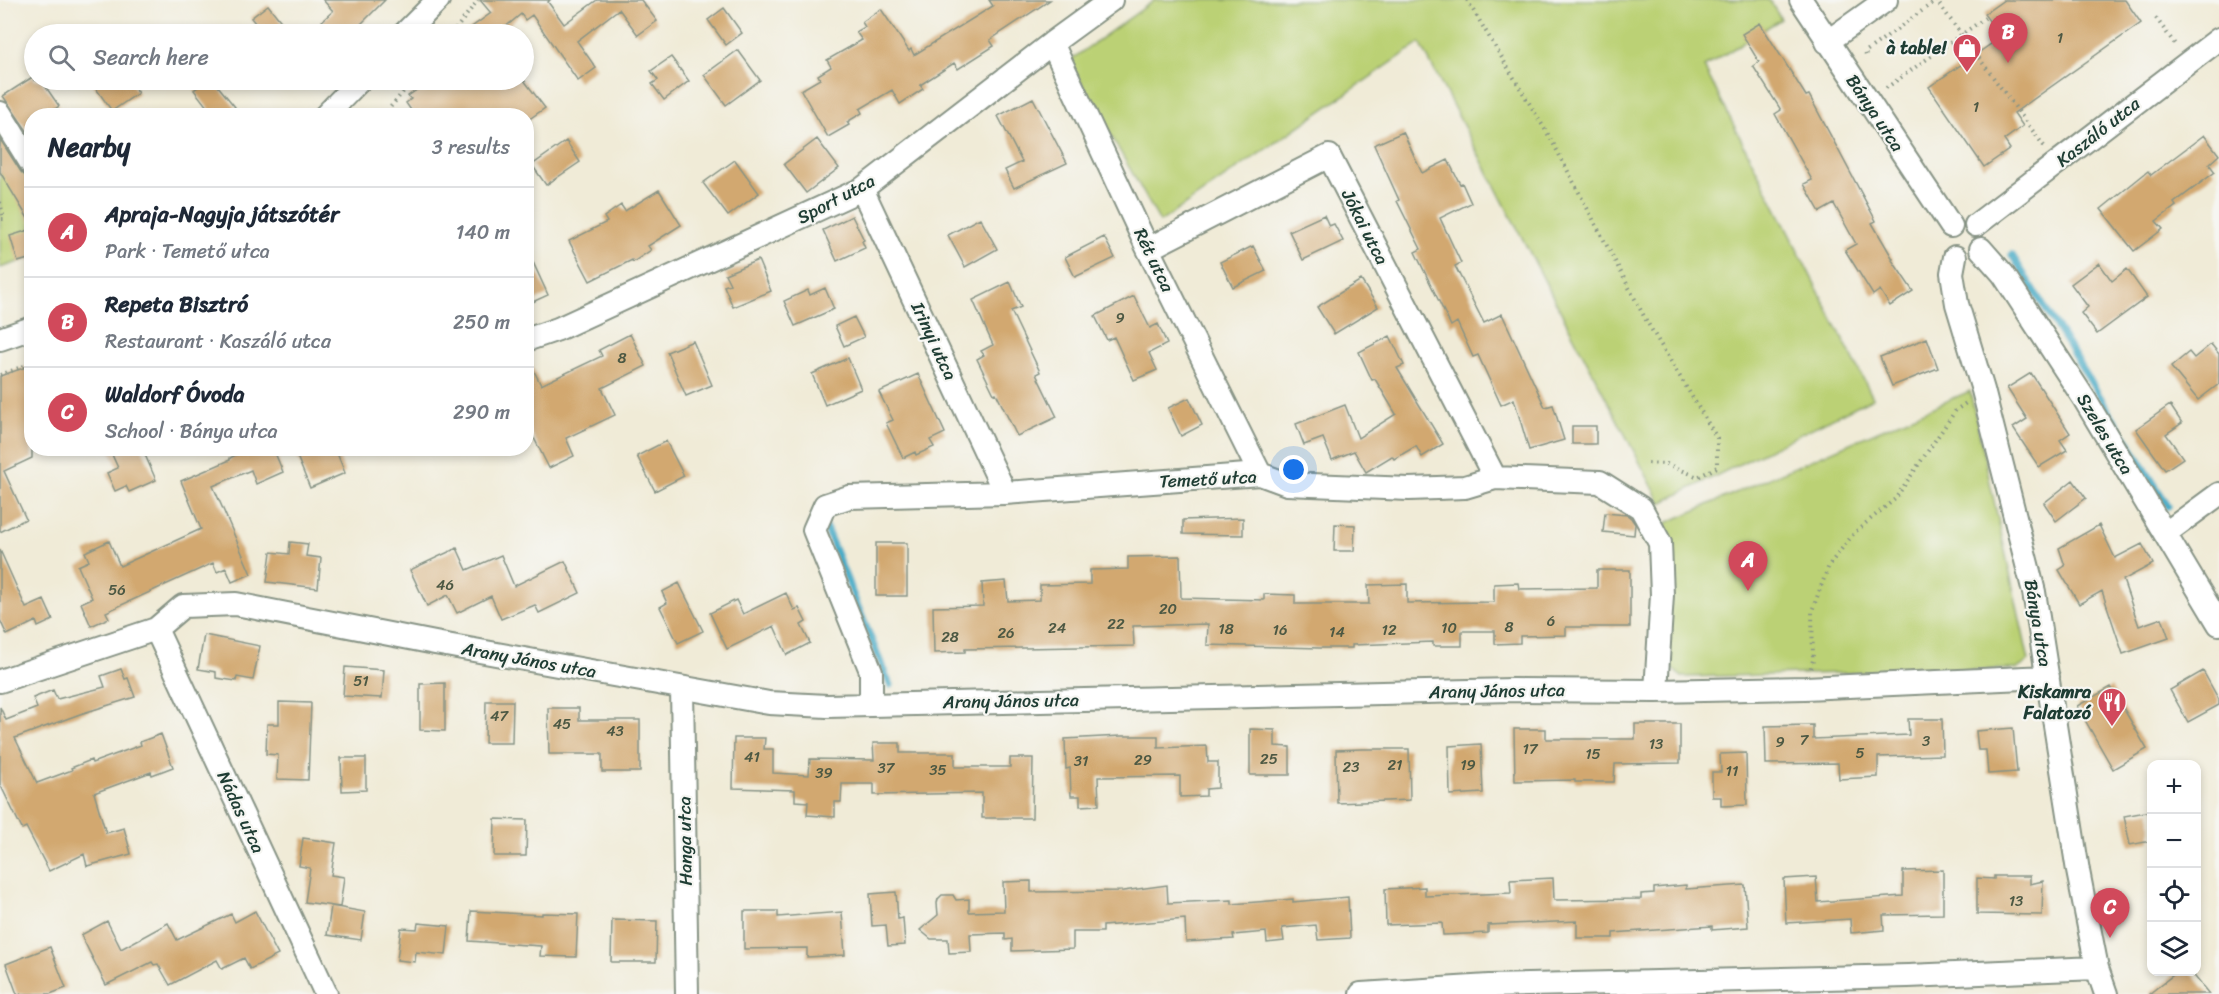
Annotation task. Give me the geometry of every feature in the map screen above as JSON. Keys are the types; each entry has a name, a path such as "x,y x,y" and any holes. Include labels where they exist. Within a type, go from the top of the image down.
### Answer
{"street":[{"path":"414,24 438,0"},
{"name":"Sport utca","path":"534,337 558,329 862,189 1111,0"},
{"name":"Bánya utca","path":"1801,0 1951,226"},
{"path":"1827,42 1886,0"},
{"name":"Kaszáló utca","path":"1976,225 2219,39"},
{"name":"Rét utca","path":"1052,43 1148,249 1260,474"},
{"path":"333,108 350,90"},
{"path":"0,113 24,152"},
{"name":"Jókai utca","path":"1148,249 1329,156 1495,477"},
{"name":"Irinyi utca","path":"862,189 1005,493"},
{"path":"1964,221 1976,225 1983,236 1981,249 1972,258 1955,257 1945,243 1947,231 1951,226 1964,221"},
{"name":"Szeles utca","path":"1981,249 2000,268 2085,400 2219,624"},
{"name":"Bánya utca","path":"1955,257 1952,273 1957,304 1983,390 2034,592 2078,871 2097,968 2106,994"},
{"path":"0,339 24,331"},
{"name":"Temető utca","path":"871,704 871,672 814,530 825,504 849,497 1005,493 1260,474 1287,484 1409,489 1465,487 1495,477 1600,482 1641,508 1660,543 1662,595 1656,691"},
{"path":"2166,533 2219,494"},
{"name":"Arany János utca","path":"0,681 156,629 183,606 236,604 682,688 769,703 827,706 1512,690 1656,691 1805,688 2048,678"},
{"name":"Nádas utca","path":"156,629 326,994"},
{"name":"Hanga utca","path":"682,688 687,994"},
{"path":"1361,994 1489,986 1911,985 2097,968"}],"path":[{"path":"460,24 478,0"},
{"path":"1467,0 1552,141 1647,322 1717,438 1717,467 1698,477 1667,464 1646,463"},
{"path":"1869,63 1865,52 1936,0 2057,163"},
{"path":"1867,102 1985,18"},
{"path":"2156,18 2169,36"},
{"path":"1881,80 1889,86"},
{"path":"390,108 405,90"},
{"path":"0,202 4,219 0,219"},
{"path":"0,375 24,366"},
{"path":"1805,688 1813,660 1812,611 1829,565 1855,532 1895,499 1956,410 1983,390"}],"green space":[{"path":"1155,0 1769,0 1781,19 1704,67 1873,398 1661,503 1420,43 1160,222 1069,61"},
{"path":"0,130 24,169 24,260 0,268"},
{"path":"1970,391 2029,661 2017,669 1682,677 1670,667 1666,523"}],"building":[{"path":"323,0 385,0 361,24 325,24 322,21 333,11"},
{"path":"480,0 550,0 548,2 564,24 597,0 641,0 657,21 638,35 619,9 577,41 596,68 578,81 532,15 525,20 521,14 509,24 476,24 491,13"},
{"path":"989,0 1050,0 990,40 994,46 958,69 954,63 920,85 923,89 900,104 892,90 860,109 862,113 847,122 849,125 828,137 801,90 820,79 818,75 831,67 827,60 862,40 856,32 865,27 862,22 881,9 914,55 993,6"},
{"path":"2004,0 2125,0 2141,23 2014,113 2023,126 2004,140 2010,149 1984,167 1929,87 2001,37 1984,14"},
{"path":"268,5 283,24 256,24 251,18"},
{"path":"724,8 742,33 726,45 708,20"},
{"path":"1760,23 1806,96 1809,95 1876,221 1872,223 1892,260 1913,291 1890,306 1880,290 1873,295 1845,250 1856,244 1834,204 1820,212 1804,184 1812,180 1775,114 1781,110 1753,66 1759,62 1742,34"},
{"path":"738,50 760,80 726,105 704,75"},
{"path":"671,57 689,81 664,100 652,84 658,80 651,71"},
{"path":"24,82 24,90 48,90 59,106 56,108 24,108 24,126 3,96"},
{"path":"97,90 136,90 138,93 116,108 110,108"},
{"path":"194,90 221,90 235,107 234,108 208,108"},
{"path":"417,90 532,90 545,108 534,116 534,108 409,108 406,103 411,99 408,96"},
{"path":"1033,98 1067,163 1014,188 1005,170 1022,162 998,116"},
{"path":"1403,132 1422,173 1448,160 1460,184 1462,183 1471,203 1440,218 1461,263 1455,266 1484,323 1502,314 1545,407 1553,405 1564,440 1529,450 1514,399 1501,405 1478,355 1473,357 1457,322 1451,326 1415,252 1421,249 1397,201 1399,200 1374,145"},
{"path":"2204,135 2219,155 2209,164 2215,172 2174,203 2176,206 2156,221 2163,229 2134,251 2101,209 2148,171 2151,175"},
{"path":"0,139 24,175 24,212 0,172"},
{"path":"817,139 839,168 806,193 784,164"},
{"path":"566,141 580,162 546,185 534,168 534,164"},
{"path":"735,160 759,193 728,216 703,183"},
{"path":"659,190 681,225 648,246 651,250 633,262 632,260 590,281 569,241 607,222 604,217 621,205 625,211"},
{"path":"1324,215 1329,226 1334,224 1343,241 1303,260 1289,231"},
{"path":"852,216 864,240 862,241 865,248 837,261 823,230"},
{"path":"980,218 997,249 965,267 948,235"},
{"path":"24,232 24,260 18,262 10,236"},
{"path":"1104,237 1115,258 1075,277 1065,257"},
{"path":"1253,246 1266,271 1233,287 1220,262"},
{"path":"758,260 771,291 733,307 724,286 730,284 725,274"},
{"path":"2099,263 2112,281 2127,269 2147,297 2097,334 2081,313 2088,307 2071,284"},
{"path":"534,264 548,295 534,301"},
{"path":"1361,280 1378,307 1334,334 1317,307"},
{"path":"1010,282 1021,307 1011,311 1040,372 1036,374 1057,417 1017,436 977,359 984,355 981,351 993,345 973,300"},
{"path":"825,288 834,309 795,326 784,301 808,290 810,295"},
{"path":"1134,296 1150,328 1158,324 1167,344 1149,353 1157,370 1134,380 1114,337 1107,340 1095,316"},
{"path":"854,317 864,337 844,346 835,326"},
{"path":"630,334 646,366 602,388 615,415 566,438 574,456 549,468 534,438 534,371 541,385 602,356 599,350"},
{"path":"1390,336 1404,365 1397,368 1443,444 1422,457 1416,446 1394,459 1392,456 1366,472 1354,451 1332,460 1323,438 1304,445 1296,424 1345,405 1358,438 1396,414 1375,379 1372,380 1359,352"},
{"path":"1927,338 1938,368 1892,386 1880,357"},
{"path":"693,341 712,385 686,396 667,352"},
{"path":"2211,344 2219,354 2219,384 2198,400 2171,367 2189,352 2194,358"},
{"path":"848,358 861,389 825,405 812,374"},
{"path":"24,368 24,456 32,456 32,458 4,471 26,519 0,532 0,376"},
{"path":"2031,373 2070,433 2060,440 2067,450 2039,467 2013,428 2027,419 2007,388"},
{"path":"918,374 945,433 930,440 934,447 903,458 886,423 893,420 879,392"},
{"path":"1189,398 1202,425 1181,436 1168,408"},
{"path":"2170,405 2182,423 2166,434 2183,458 2165,470 2136,429"},
{"path":"1572,426 1596,426 1596,444 1572,444"},
{"path":"666,441 684,476 655,491 637,456"},
{"path":"113,456 146,456 156,480 129,492 126,486 115,491 107,473 118,468"},
{"path":"234,456 276,456 283,472 256,484 251,470 213,486 251,574 232,582 226,568 217,572 213,563 106,612 109,618 91,626 81,603 92,598 78,566 89,561 85,552 109,541 120,566 201,529 181,481 230,460"},
{"path":"297,456 338,456 345,473 310,488"},
{"path":"2073,480 2086,498 2056,521 2044,503"},
{"path":"1605,513 1627,515 1631,518 1635,524 1634,535 1603,532"},
{"path":"1243,518 1243,535 1183,534 1183,520"},
{"path":"1335,524 1355,525 1354,551 1334,551"},
{"path":"2099,525 2115,558 2142,544 2153,564 2123,580 2139,626 2162,618 2169,638 2123,654 2102,591 2079,604 2059,570 2065,566 2059,548"},
{"path":"290,542 308,544 306,556 321,558 318,588 267,582 271,552 289,554"},
{"path":"876,543 907,543 907,596 876,596"},
{"path":"457,548 467,570 501,555 514,586 565,561 580,593 539,613 535,605 501,619 491,596 457,613 448,595 427,606 410,570"},
{"path":"0,550 26,608 44,600 53,620 38,627 36,621 7,635 0,620"},
{"path":"1180,556 1181,598 1264,600 1264,594 1295,595 1295,604 1369,604 1368,585 1407,584 1407,603 1494,602 1494,584 1518,583 1519,589 1597,588 1597,570 1630,570 1630,627 1566,627 1566,635 1520,636 1520,643 1495,644 1495,631 1462,631 1462,646 1433,646 1433,642 1320,648 1207,645 1208,624 1133,626 1134,646 965,649 965,652 934,653 933,607 983,606 982,583 1006,581 1008,601 1040,600 1040,585 1090,584 1090,570 1128,569 1128,557"},
{"path":"679,583 703,631 678,643 660,607 667,603 662,592"},
{"path":"786,593 794,610 799,608 806,622 801,625 810,643 787,655 774,626 727,649 710,613 736,600 743,614"},
{"path":"204,635 260,646 253,680 237,677 236,681 216,678 216,672 198,669"},
{"path":"345,667 384,670 382,698 343,696"},
{"path":"121,669 125,679 128,678 135,697 15,738 37,783 91,760 92,763 141,745 140,742 161,734 173,767 152,775 151,772 94,793 106,833 124,828 131,854 87,866 84,854 49,871 26,827 22,829 0,784 0,707 6,720 37,708 33,698 53,690 57,699 105,687 101,676"},
{"path":"2203,671 2219,700 2219,705 2188,722 2170,690"},
{"path":"445,683 445,731 420,730 420,684"},
{"name":"Kiskamra Falatozó","path":"2111,687 2147,749 2113,769 2077,706"},
{"path":"486,701 513,701 512,743 485,743"},
{"path":"279,702 311,703 308,780 277,779 278,755 266,754 267,724 279,724"},
{"path":"548,708 579,708 579,720 640,720 640,772 602,772 602,754 549,754"},
{"path":"1908,719 1942,719 1943,755 1878,757 1878,777 1839,779 1838,763 1766,764 1765,726 1813,725 1813,739 1909,735"},
{"path":"1635,724 1680,724 1680,763 1615,764 1614,782 1515,781 1514,729 1546,729 1546,739 1635,739"},
{"path":"2013,728 2017,772 1988,774 1986,750 1978,750 1976,731"},
{"path":"1250,729 1275,730 1275,746 1290,747 1290,775 1250,775"},
{"path":"1158,736 1158,748 1207,746 1208,762 1218,762 1218,788 1206,789 1206,796 1180,797 1180,776 1098,777 1099,805 1080,806 1080,796 1071,796 1070,768 1066,769 1065,739"},
{"path":"734,738 765,738 764,749 773,749 773,773 809,775 810,759 874,760 873,743 900,743 900,753 955,753 955,767 1010,767 1010,758 1033,758 1032,818 982,818 982,793 874,795 874,784 842,784 841,802 835,802 835,817 807,815 808,802 795,801 795,790 733,788"},
{"path":"1481,744 1483,793 1450,795 1449,746"},
{"path":"1409,749 1410,800 1337,803 1336,750"},
{"path":"1746,753 1747,805 1721,806 1721,797 1712,797 1712,772 1721,772 1720,754"},
{"path":"341,758 366,758 366,790 342,791"},
{"path":"2147,812 2147,842 2130,845 2124,816"},
{"path":"495,819 527,820 526,856 494,856"},
{"path":"303,838 336,843 331,875 344,877 340,907 305,902 310,868 299,866"},
{"path":"1943,870 1943,914 1883,915 1884,930 1851,933 1850,919 1786,923 1784,879 1816,877 1818,902 1903,896 1903,871"},
{"path":"1994,876 2030,876 2030,884 2043,881 2042,915 1977,914 1977,878 1994,879"},
{"path":"1553,878 1554,900 1641,899 1641,894 1654,893 1654,888 1686,885 1686,889 1745,885 1748,927 1712,930 1712,926 1613,933 1613,938 1577,938 1577,921 1488,925 1488,933 1443,935 1442,923 1386,925 1385,889 1425,887 1425,896 1511,893 1510,880"},
{"path":"1031,881 1031,892 1123,891 1167,885 1168,903 1232,900 1232,904 1293,899 1293,902 1348,897 1350,938 1318,940 1316,925 1282,928 1284,941 1267,943 1266,932 1233,935 1234,939 1186,942 1185,919 1103,926 1103,932 1073,932 1073,949 1012,951 1012,939 1005,940 1005,933 970,934 971,952 949,953 948,939 931,939 920,930 938,915 937,903 942,895 953,895 956,900 969,899 969,912 1004,911 1003,882"},
{"path":"896,892 898,919 903,918 905,945 888,946 886,925 872,926 870,894"},
{"path":"331,906 365,912 361,940 327,935"},
{"path":"255,911 278,955 250,969 244,958 222,969 217,960 170,985 158,964 154,965 152,962 106,985 81,935 107,921 121,949 168,923 177,940 231,914 235,922"},
{"path":"471,911 542,915 542,913 578,914 576,957 540,956 541,946 469,941"},
{"path":"744,911 778,911 778,917 842,912 845,955 807,957 807,948 744,949"},
{"path":"612,920 657,921 656,962 611,962"},
{"path":"418,923 449,926 446,955 416,952 415,962 397,960 401,928 417,929"},
{"path":"50,947 66,988 50,994 17,994 6,964"},
{"path":"2172,976 2194,976 2209,994 2149,994"}],"waterway":[{"path":"2012,255 2168,506"},
{"path":"826,528 890,685"}],"place":[{"name":"Repeta Bisztró","path":"2008,63"},
{"name":"à table!","path":"1967,74"},
{"name":"Apraja-Nagyja játszótér","path":"1748,591"},
{"name":"Kiskamra Falatozó","path":"2112,728"},
{"name":"Waldorf Óvoda","path":"2110,938"}]}
